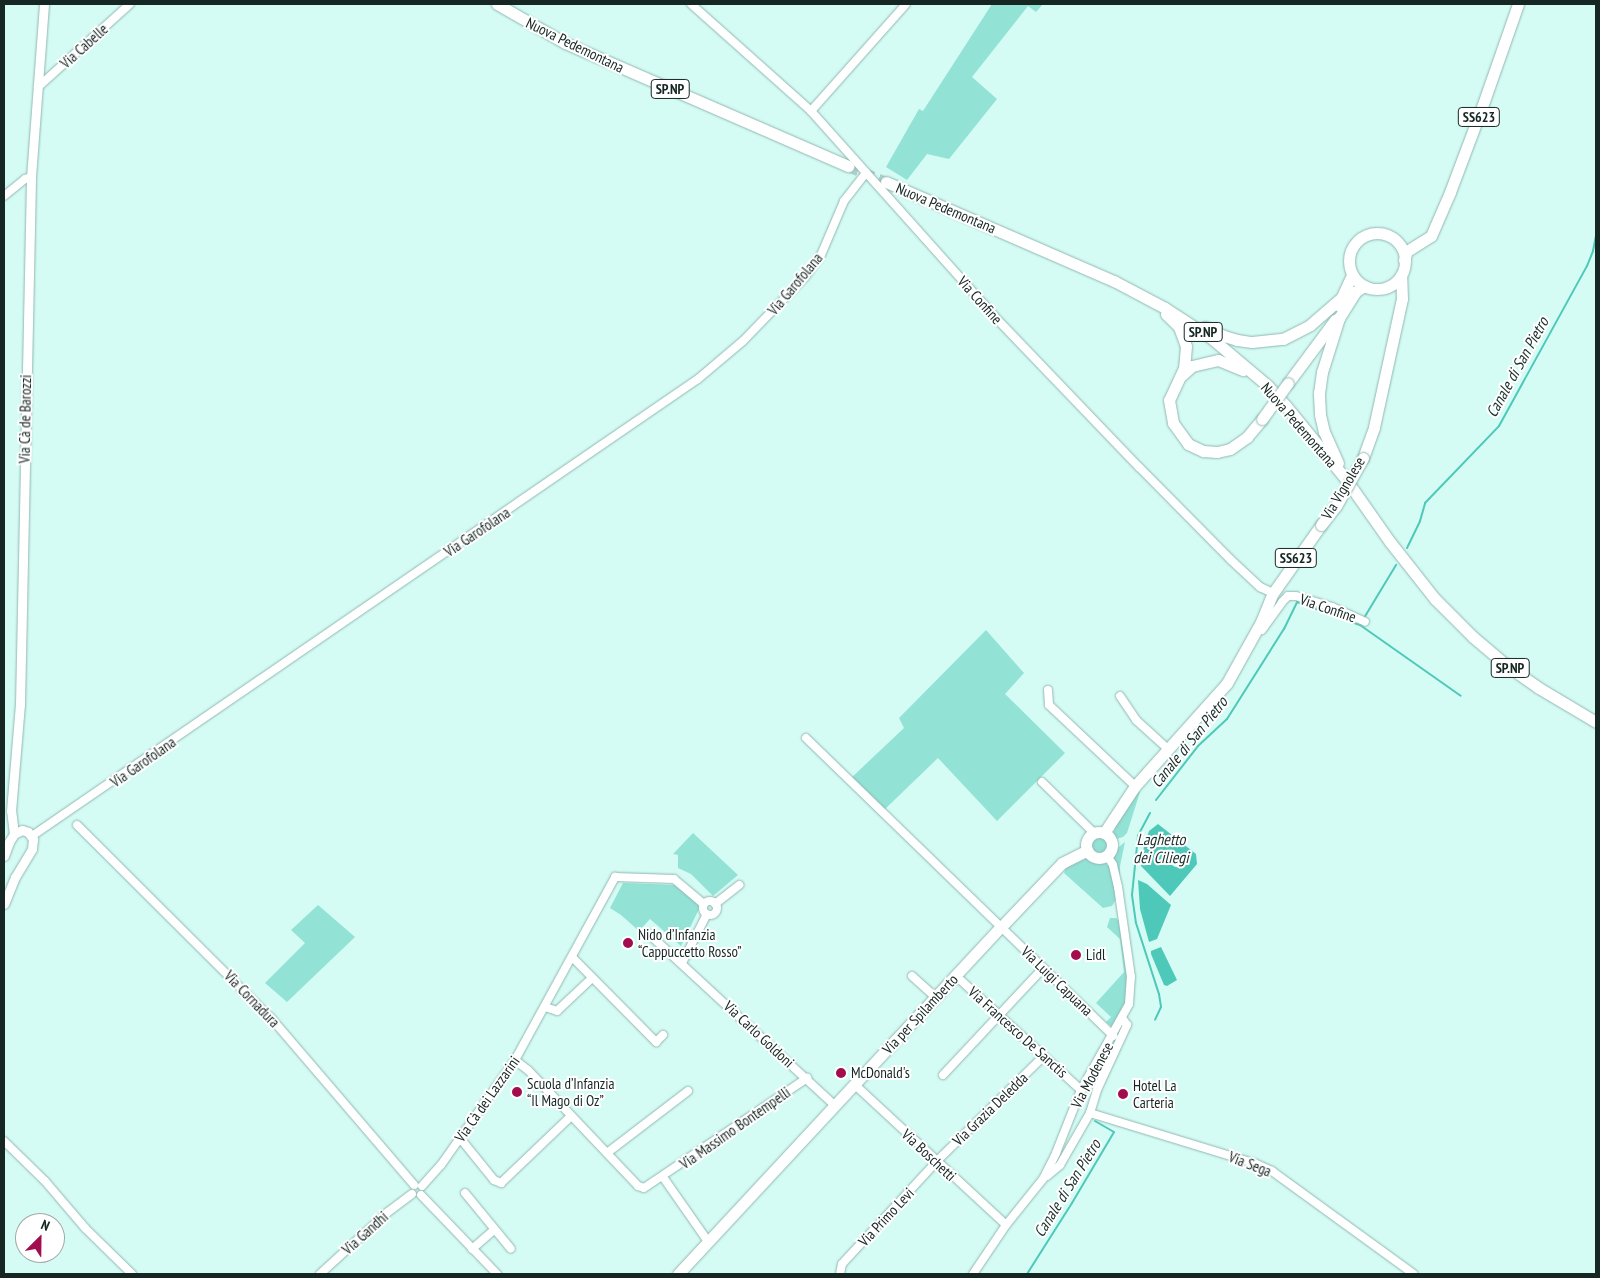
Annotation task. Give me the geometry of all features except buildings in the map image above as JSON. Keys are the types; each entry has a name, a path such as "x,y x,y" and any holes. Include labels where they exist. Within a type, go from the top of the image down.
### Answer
{"main road":[{"name":"Nuova Pedemontana","path":"497,4 564,43 848,166"},
{"name":"SS623","path":"1404,260 1407,251 1431,236 1489,89 1518,4"},
{"name":"Nuova Pedemontana","path":"886,182 1129,288 1188,322 1268,386 1345,478 1390,542 1435,599 1473,637 1533,684 1596,722"},
{"path":"1345,478 1324,432 1320,414 1319,393 1330,345 1352,275 1349,260 1354,245 1359,240 1377,233 1396,241 1414,240 1424,236 1434,228"},
{"path":"1396,241 1403,253 1404,260"},
{"path":"1040,248 1067,265 1119,289 1171,318 1183,334 1186,346 1186,360 1169,400 1170,411 1178,432 1188,444 1203,451 1217,452 1230,449 1247,437 1324,334 1344,300"},
{"name":"Via Vignolese","path":"1273,593 1336,506 1363,458 1374,427 1402,299 1401,275 1404,260"},
{"path":"1352,275 1364,286 1393,293 1399,312"},
{"path":"1381,289 1396,282 1401,275"},
{"path":"1129,288 1161,300 1216,333 1252,342 1283,339 1298,333 1364,286"},
{"path":"1180,377 1192,366 1218,360 1231,364 1268,386"},
{"path":"1099,833 1112,843 1107,855 1094,857 1087,850 1087,840 1099,833 1134,786 1227,683 1261,622 1273,593"},
{"name":"Via per Spilamberto","path":"678,1274 955,975 1062,863 1087,850"}],"street":[{"name":"Via Cà de Barozzi","path":"14,834 12,811 20,704 30,177 44,4"},
{"name":"Via Cabelle","path":"38,87 130,4"},
{"name":"Via Confine","path":"692,4 811,111 994,316 1138,467 1231,560 1260,587 1273,593"},
{"path":"811,111 906,4"},
{"name":"Via Garofolana","path":"32,836 698,379 743,341 805,277 821,255 844,201 866,173"},
{"path":"4,196 30,177"},
{"name":"Via Confine","path":"1236,666 1288,596 1311,601 1363,621"},
{"path":"1048,690 1049,705 1134,786"},
{"path":"1120,696 1136,720 1168,748"},
{"name":"Via Luigi Capuana","path":"806,738 1113,1036"},
{"path":"1042,782 1099,833"},
{"name":"Via Cornadura","path":"77,825 271,1018 418,1186"},
{"path":"4,856 14,834 25,830 32,836 32,849 15,877 4,904"},
{"name":"Via Modenese","path":"974,1274 1006,1225 1043,1180 1081,1090 1123,1019 1129,1004 1131,977 1114,867 1107,855"},
{"name":"Via Cà dei Lazzarini","path":"418,1186 436,1172 514,1060 545,1007 615,877 639,876 674,880 704,904"},
{"path":"715,904 739,885"},
{"path":"707,914 703,911 704,904 710,901 715,904"},
{"path":"707,914 715,913 715,904"},
{"path":"682,963 707,914"},
{"name":"Via Carlo Goldoni","path":"649,934 807,1078 834,1105"},
{"path":"572,957 656,1042 663,1035"},
{"path":"943,1075 1043,968"},
{"name":"Via Francesco De Sanctis","path":"955,975 1081,1090"},
{"path":"912,976 935,997"},
{"path":"545,1007 557,1011 592,978"},
{"path":"1043,1180 1060,1165 1090,1113 1097,1090 1127,1025 1123,1019"},
{"name":"Via Grazia Deledda","path":"936,1162 1044,1056"},
{"name":"Via Massimo Bontempelli","path":"514,1060 528,1070 642,1188 663,1177 807,1078"},
{"name":"Via Boschetti","path":"854,1084 1006,1225"},
{"path":"607,1153 688,1091"},
{"name":"Via Sega","path":"1090,1113 1272,1171 1414,1274"},
{"path":"460,1138 492,1177 501,1183 572,1116"},
{"path":"4,1141 45,1181 85,1228 132,1274"},
{"name":"Via Primo Levi","path":"840,1274 842,1264 936,1162"},
{"name":"Via Massimo Bontempelli","path":"663,1177 709,1242"},
{"path":"418,1186 423,1191 421,1195 415,1197 412,1194 411,1188 418,1186"},
{"path":"465,1193 511,1249"},
{"name":"Via Gandhi","path":"322,1274 388,1212 412,1194"},
{"path":"421,1195 497,1274"},
{"path":"472,1249 494,1230"}],"shaded area":[{"path":"992,4 1043,4 1036,12 1028,6 972,77 997,99 949,159 927,154 907,180 886,167 919,109 923,111"},
{"path":"986,630 1024,673 1005,694 1065,753 997,821 938,758 883,811 850,779 904,728 899,718"},
{"path":"1136,791 1140,792 1127,833 1123,837 1116,839 1113,835 1117,821"},
{"path":"693,833 738,875 713,896 691,874 678,868 678,855 673,854"},
{"path":"1095,835 1103,835 1108,840 1106,851 1095,853 1090,848 1090,840"},
{"path":"1125,842 1120,875 1113,856 1114,851"},
{"path":"1088,858 1102,861 1110,867 1117,898 1112,906 1103,908 1064,873 1066,867"},
{"path":"623,883 675,885 682,889 700,907 681,946 650,919 639,931 610,908"},
{"path":"318,905 355,937 287,1002 265,983 305,943 291,930"},
{"path":"1110,918 1116,918 1120,922 1129,973 1127,1003 1117,1024 1111,1026 1106,1022 1111,1017 1096,1003 1124,972 1120,939 1107,927"}],"water":[{"name":"Laghetto dei Ciliegi","path":"1158,824 1196,854 1197,864 1170,896 1141,866 1144,846 1149,831","holes":["1179,856 1187,862 1175,867 1172,865 1173,861"]},
{"name":"Laghetto dei Ciliegi","path":"1138,880 1147,884 1171,905 1157,939 1149,942 1140,909"},
{"path":"1161,947 1177,980 1167,986 1164,985 1151,954 1151,951"}],"waterway":[{"name":"Canale di San Pietro","path":"1407,548 1420,521 1425,503 1499,426 1587,266 1593,251 1596,235"},
{"name":"Canale di San Pietro","path":"1364,618 1396,565"},
{"name":"Canale di San Pietro","path":"1156,800 1198,746 1227,719 1284,629 1297,602 1360,625 1362,623"},
{"path":"1360,625 1461,696"},
{"name":"Canale di San Pietro","path":"1150,813 1138,836 1132,895 1136,923 1159,994 1161,1007 1155,1020"},
{"name":"Canale di San Pietro","path":"1027,1274 1114,1132 1095,1121"}],"tunnel":[{"path":"848,166 886,182"}],"place":[{"name":"Nido d’Infanzia “Cappuccetto Rosso”","path":"628,943"},
{"name":"Lidl","path":"1076,955"},
{"name":"McDonald's","path":"841,1073"},
{"name":"Scuola d’Infanzia “Il Mago di Oz”","path":"517,1092"},
{"name":"Hotel La Carteria","path":"1123,1094"}]}
